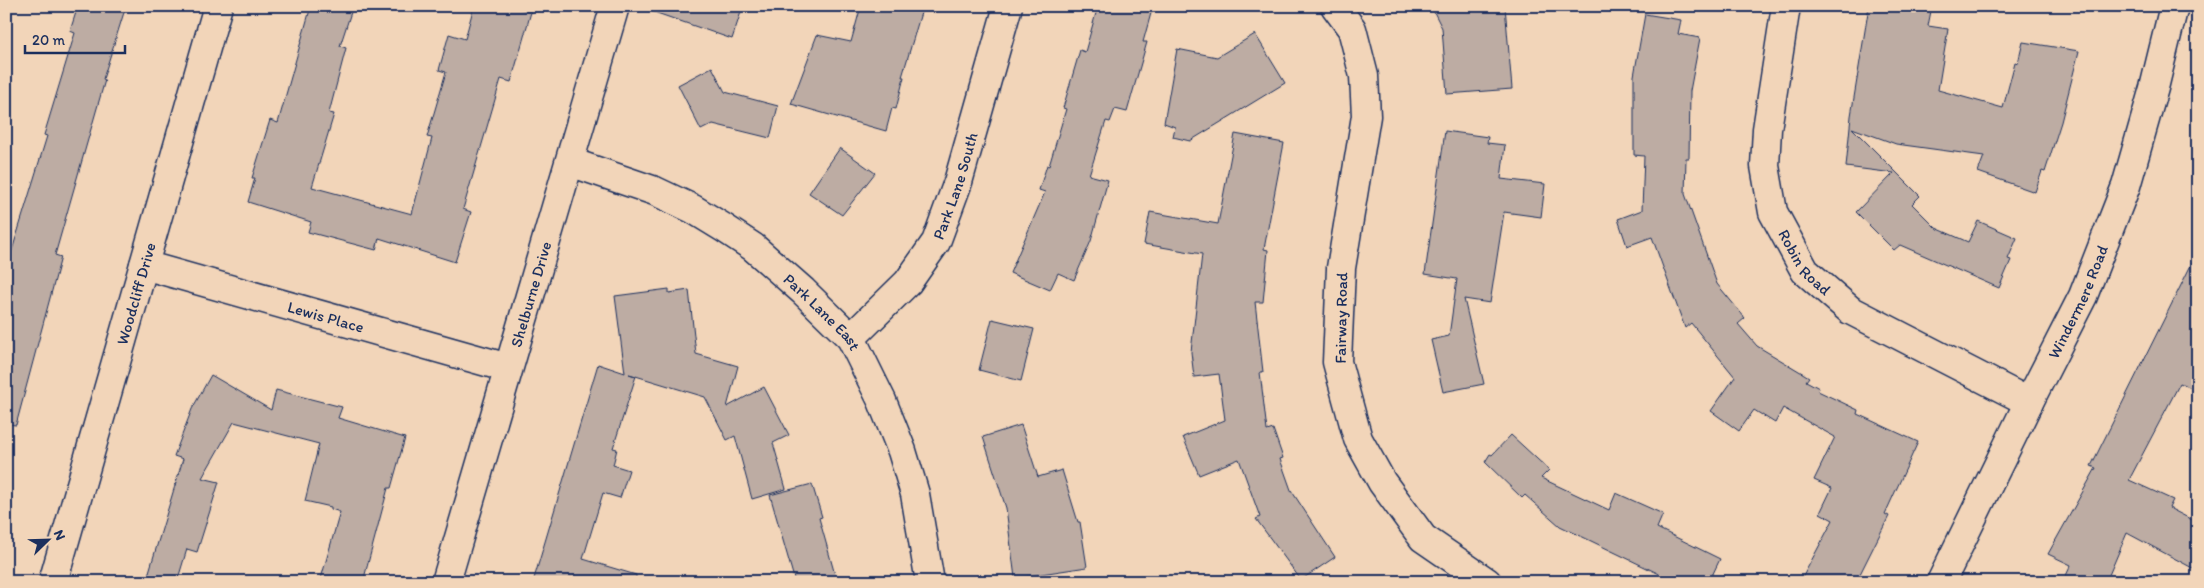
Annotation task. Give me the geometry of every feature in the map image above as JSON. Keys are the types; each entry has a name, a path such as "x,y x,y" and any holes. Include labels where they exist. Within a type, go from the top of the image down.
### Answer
{"street":[{"name":"Woodcliff Drive","path":"53,582 218,6"},
{"name":"Shelburne Drive","path":"446,582 615,6"},
{"name":"Park Lane South","path":"851,338 908,282 936,242 958,182 1008,6"},
{"name":"Fairway Road","path":"1335,6 1352,29 1364,76 1366,116 1341,268 1337,362 1358,439 1382,482 1423,538 1488,582"},
{"name":"Robin Road","path":"1786,6 1767,129 1765,166 1773,212 1805,271 1850,310 2029,402"},
{"name":"Windermere Road","path":"1941,582 2083,296 2126,186 2154,88 2174,6"},
{"name":"Park Lane East","path":"570,162 655,191 693,209 724,228 753,247 803,291 851,338 882,401 902,451 915,494 930,582"},
{"name":"Lewis Place","path":"144,265 508,368"}],"building":[{"path":"78,6 126,6 103,79 105,80 55,255 61,257 16,425 6,424 6,270 47,136 44,135 75,33 70,31"},
{"path":"311,6 353,6 340,46 346,48 329,113 334,114 312,187 412,214 432,138 427,137 446,72 439,70 449,34 465,39 474,6 511,6 531,12 511,82 501,79 463,209 471,212 455,262 379,238 376,250 308,232 311,222 248,202 255,178 252,178 270,120 278,123"},
{"path":"651,6 743,6 732,39 651,11"},
{"path":"861,6 923,6 902,77 904,77 896,109 892,108 886,131 791,104 817,35 851,42"},
{"path":"1098,6 1153,6 1143,42 1147,42 1127,112 1115,109 1110,122 1106,121 1089,175 1108,180 1091,241 1074,280 1058,273 1050,290 1010,273 1045,192 1039,190 1047,165 1049,166 1066,109 1063,108 1080,50 1085,52"},
{"path":"1431,6 1505,6 1512,89 1447,94 1442,28"},
{"path":"1869,6 1932,6 1928,26 1948,29 1938,90 2003,108 2015,62 2018,63 2023,42 2079,51 2061,122 2045,172 2042,171 2035,192 1978,172 1984,156 1896,144 1852,128 1920,196 1912,204 1936,228 1968,242 1978,221 2017,238 2008,259 2011,260 1999,288 1900,245 1894,250 1856,212 1894,173 1846,167 1851,116"},
{"path":"1645,14 1681,20 1678,34 1700,38 1690,91 1689,158 1686,158 1685,194 1717,284 1745,318 1738,324 1757,346 1809,377 1806,381 1819,388 1818,391 1858,410 1857,414 1918,442 1885,514 1889,516 1856,582 1800,582 1833,520 1820,513 1832,488 1814,480 1835,437 1783,408 1775,423 1754,410 1739,431 1711,411 1735,377 1691,323 1685,328 1652,237 1627,246 1618,219 1642,210 1644,156 1634,155 1634,76"},
{"path":"1255,34 1285,83 1190,141 1173,137 1175,127 1164,123 1177,49 1217,57"},
{"path":"712,67 725,92 778,106 770,138 713,124 701,130 678,85"},
{"path":"1445,131 1488,137 1487,143 1505,145 1501,179 1545,184 1541,217 1504,212 1490,303 1464,299 1484,384 1443,392 1431,340 1449,336 1457,279 1425,274"},
{"path":"1235,134 1284,143 1264,249 1268,250 1263,302 1255,302 1263,372 1260,372 1267,431 1273,429 1283,458 1280,459 1291,490 1335,557 1301,580 1256,519 1260,517 1239,459 1199,475 1183,437 1225,420 1219,374 1194,377 1191,352 1202,254 1144,244 1150,212 1218,224"},
{"path":"840,148 875,173 842,215 809,193"},
{"path":"2198,251 2198,391 2180,383 2129,480 2173,500 2169,508 2198,523 2198,571 2127,533 2106,582 2063,582 2071,565 2048,554 2096,468 2091,466"},
{"path":"669,289 669,293 689,290 696,354 738,366 727,407 764,387 789,435 773,443 786,489 752,499 735,436 727,440 705,397 636,376 613,448 617,449 613,465 629,470 620,498 603,493 583,559 636,575 636,582 533,582 598,364 625,373 615,296"},
{"path":"992,319 1034,329 1021,381 979,370"},
{"path":"211,375 271,410 276,390 342,407 338,418 405,438 391,488 388,488 363,582 320,582 340,512 331,509 331,507 305,501 319,444 234,422 202,478 219,482 197,552 187,549 177,582 146,582 183,459 174,456 192,409"},
{"path":"1021,425 1038,477 1062,470 1078,522 1080,522 1087,567 1015,578 1006,508 983,437"},
{"path":"1511,435 1549,470 1541,478 1609,510 1616,493 1663,514 1657,528 1720,559 1709,582 1676,582 1560,526 1525,495 1522,498 1485,462 1490,454 1492,455"},
{"path":"812,484 822,517 819,518 837,582 795,582 770,495"}]}
